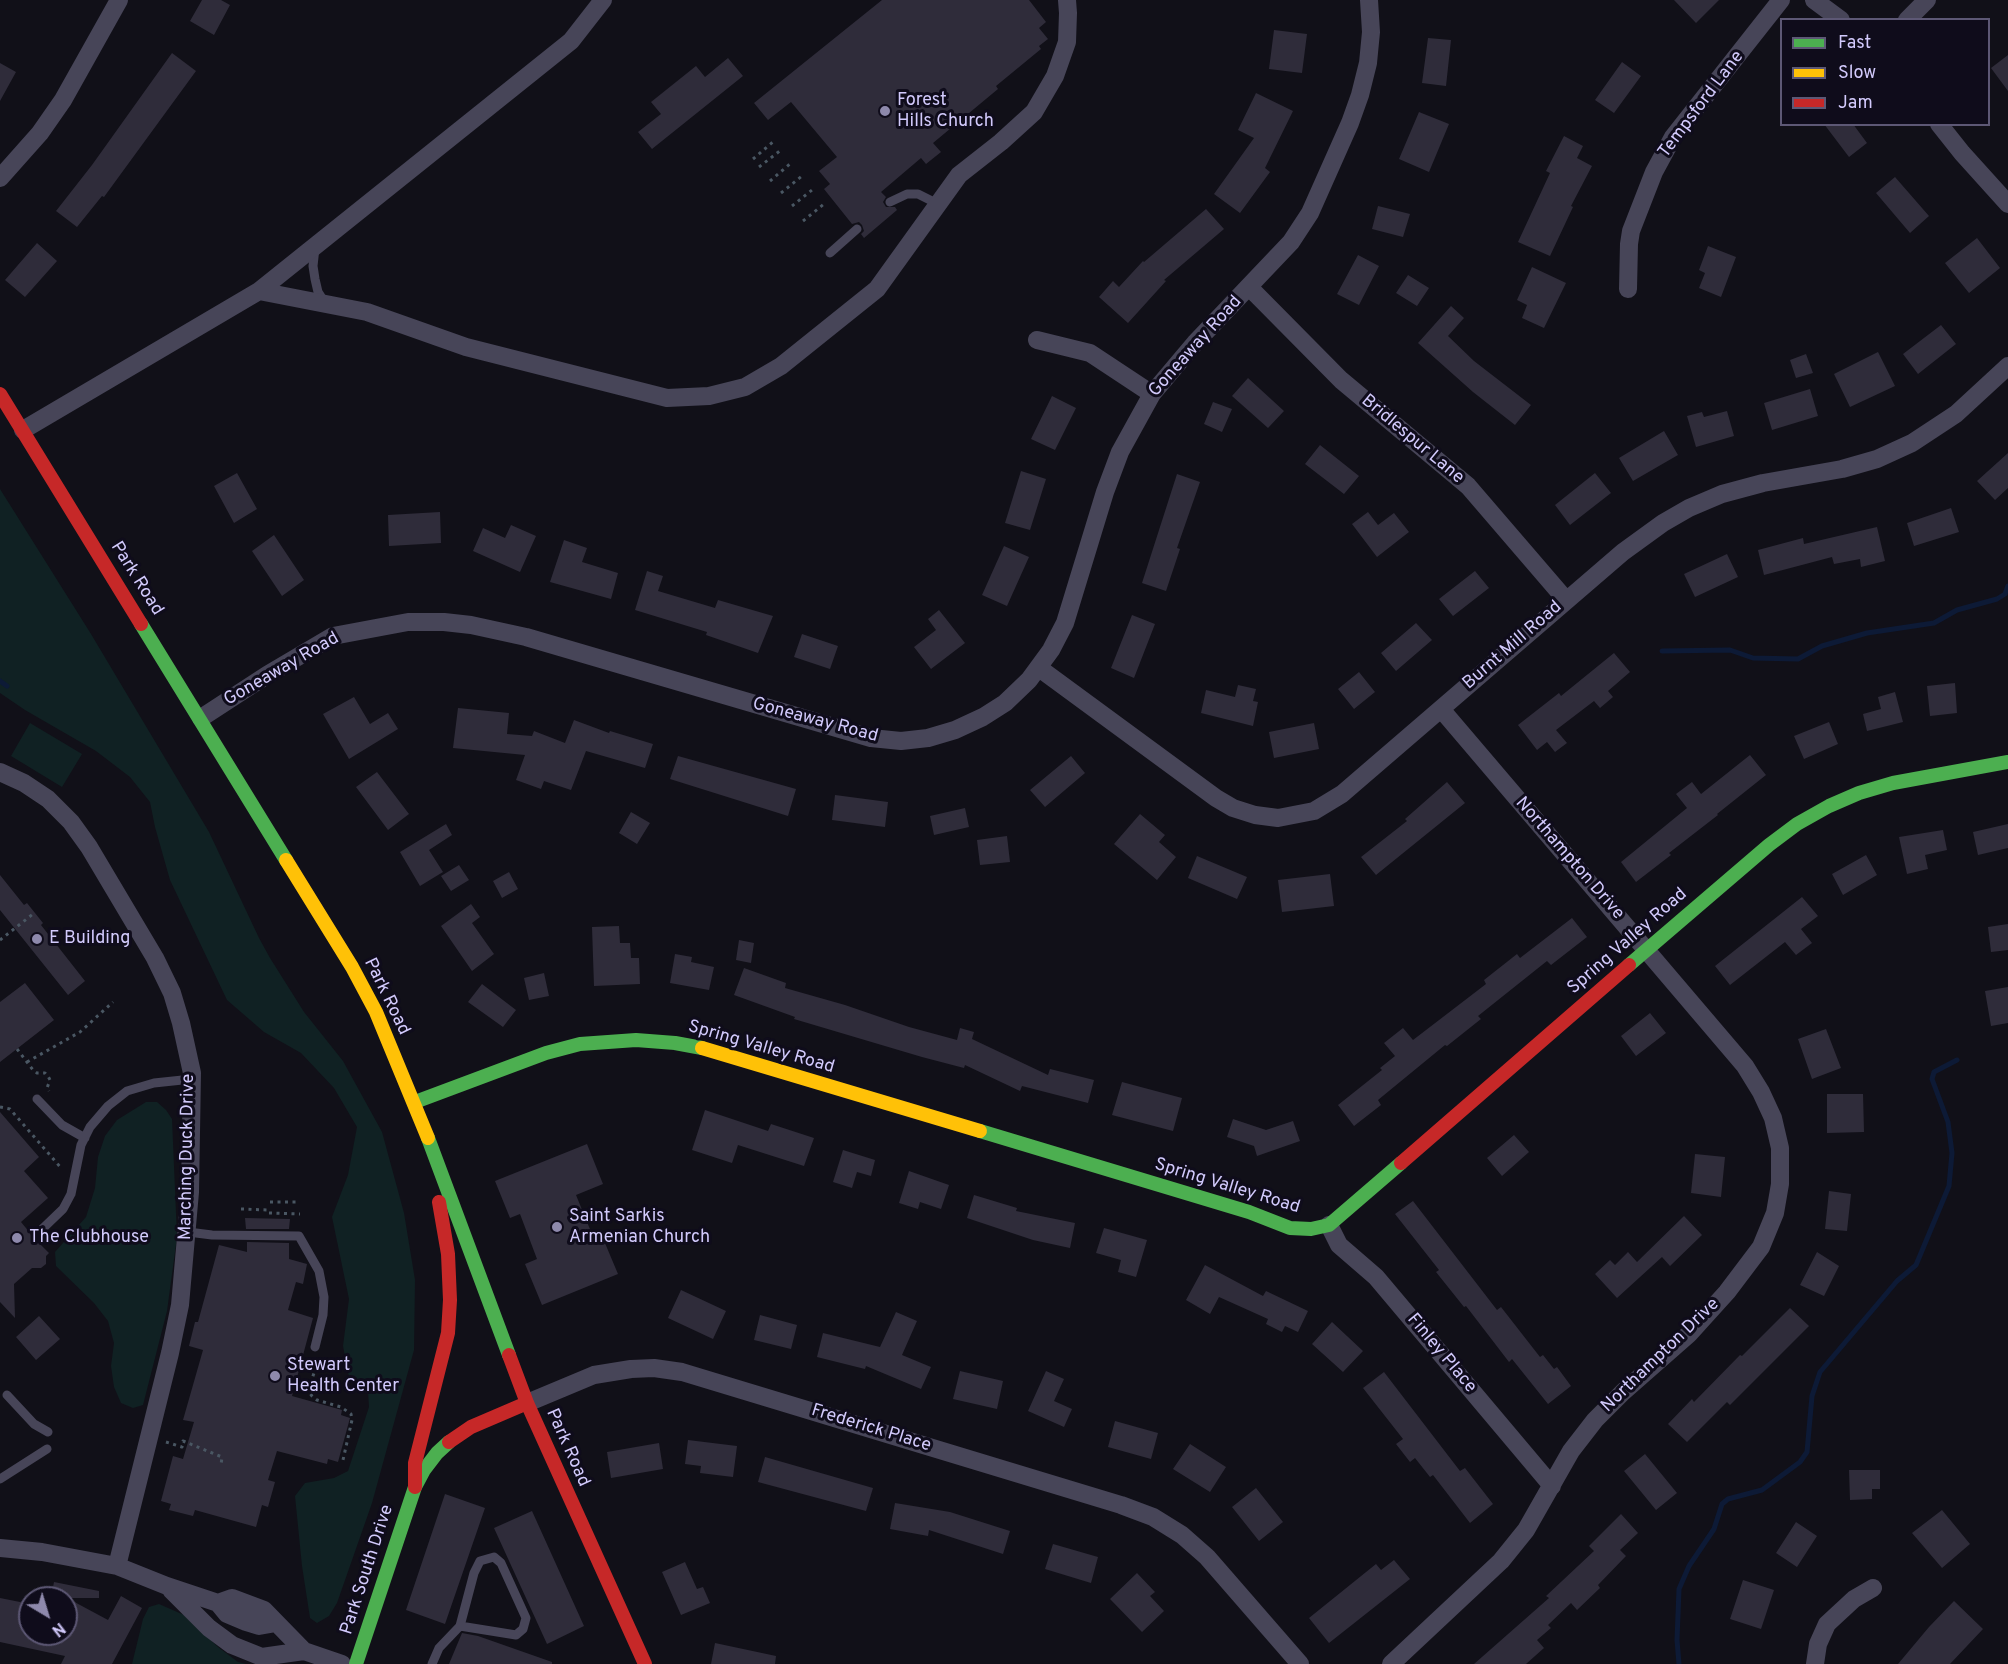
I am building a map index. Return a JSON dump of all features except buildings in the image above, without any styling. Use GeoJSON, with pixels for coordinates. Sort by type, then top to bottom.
{"type":"FeatureCollection","features":[{"type":"Feature","properties":{"kind":"street"},"geometry":{"type":"LineString","coordinates":[[0,178],[40,133],[63,100],[119,0]]}},
{"type":"Feature","properties":{"kind":"street"},"geometry":{"type":"LineString","coordinates":[[23,430],[259,291],[571,41],[603,0]]}},
{"type":"Feature","properties":{"kind":"street"},"geometry":{"type":"LineString","coordinates":[[259,291],[367,312],[466,347],[667,398],[709,396],[745,387],[781,366],[876,289],[959,175],[1034,112],[1055,76],[1067,42],[1067,0]]}},
{"type":"Feature","properties":{"kind":"street","name":"Goneaway Road"},"geometry":{"type":"LineString","coordinates":[[201,718],[333,636],[408,622],[471,625],[526,637],[871,738],[901,741],[928,738],[956,730],[983,717],[1005,703],[1039,668],[1051,650],[1065,622],[1105,492],[1120,452],[1152,394],[1195,343],[1291,242],[1310,213],[1350,123],[1368,63],[1371,32],[1369,0]]}},
{"type":"Feature","properties":{"kind":"street","name":"Tempsford Lane"},"geometry":{"type":"LineString","coordinates":[[1628,289],[1631,231],[1654,171],[1673,137],[1781,0]]}},
{"type":"Feature","properties":{"kind":"street"},"geometry":{"type":"LineString","coordinates":[[1814,0],[1838,18]]}},
{"type":"Feature","properties":{"kind":"street"},"geometry":{"type":"LineString","coordinates":[[1909,18],[1927,0]]}},
{"type":"Feature","properties":{"kind":"street"},"geometry":{"type":"LineString","coordinates":[[1941,126],[2008,204]]}},
{"type":"Feature","properties":{"kind":"street","name":"Bridlespur Lane"},"geometry":{"type":"LineString","coordinates":[[1249,287],[1341,380],[1468,486],[1566,600]]}},
{"type":"Feature","properties":{"kind":"street"},"geometry":{"type":"LineString","coordinates":[[1037,340],[1090,353],[1152,394]]}},
{"type":"Feature","properties":{"kind":"street","name":"Burnt Mill Road"},"geometry":{"type":"LineString","coordinates":[[1039,668],[1216,798],[1233,808],[1255,815],[1278,818],[1314,811],[1342,794],[1566,600],[1623,552],[1663,523],[1689,508],[1722,494],[1763,483],[1842,469],[1877,459],[1931,432],[1956,414],[2008,366]]}},
{"type":"Feature","properties":{"kind":"street","name":"Park Road"},"geometry":{"type":"LineString","coordinates":[[0,394],[201,718],[352,967],[376,1012],[416,1102],[527,1403],[645,1664]]}},
{"type":"Feature","properties":{"kind":"street","name":"Northampton Drive"},"geometry":{"type":"LineString","coordinates":[[1391,1664],[1501,1561],[1526,1530],[1571,1451],[1595,1420],[1689,1334],[1727,1292],[1761,1247],[1770,1227],[1779,1193],[1781,1169],[1780,1148],[1773,1119],[1761,1092],[1745,1066],[1441,709]]}},
{"type":"Feature","properties":{"kind":"street","name":"Spring Valley Road"},"geometry":{"type":"LineString","coordinates":[[416,1102],[546,1053],[580,1044],[636,1040],[675,1043],[706,1049],[1249,1212],[1290,1228],[1329,1225],[1646,950],[1797,824],[1859,793],[1893,783],[2008,762]]}},
{"type":"Feature","properties":{"kind":"street","name":"Marching Duck Drive"},"geometry":{"type":"LineString","coordinates":[[0,772],[24,783],[48,799],[71,822],[89,847],[155,958],[172,993],[181,1023],[192,1079],[188,1232],[180,1305],[117,1566]]}},
{"type":"Feature","properties":{"kind":"street"},"geometry":{"type":"LineString","coordinates":[[415,1487],[415,1463],[446,1349],[450,1300],[445,1231],[428,1137]]}},
{"type":"Feature","properties":{"kind":"street","name":"Finley Place"},"geometry":{"type":"LineString","coordinates":[[1329,1225],[1339,1245],[1376,1277],[1552,1486]]}},
{"type":"Feature","properties":{"kind":"street","name":"Frederick Place"},"geometry":{"type":"LineString","coordinates":[[415,1487],[430,1461],[453,1438],[471,1427],[594,1375],[654,1368],[682,1372],[1121,1504],[1153,1518],[1172,1529],[1207,1557],[1300,1664]]}},
{"type":"Feature","properties":{"kind":"street","name":"Park South Drive"},"geometry":{"type":"LineString","coordinates":[[356,1664],[415,1487]]}},
{"type":"Feature","properties":{"kind":"street"},"geometry":{"type":"LineString","coordinates":[[0,1548],[42,1552],[117,1566],[218,1603],[232,1598],[264,1610],[304,1651],[342,1664]]}},
{"type":"Feature","properties":{"kind":"street"},"geometry":{"type":"LineString","coordinates":[[167,1586],[217,1634],[232,1645],[262,1657],[304,1651]]}},
{"type":"Feature","properties":{"kind":"street"},"geometry":{"type":"LineString","coordinates":[[1815,1664],[1818,1644],[1827,1624],[1854,1599],[1873,1588]]}},
{"type":"Feature","properties":{"kind":"street"},"geometry":{"type":"LineString","coordinates":[[262,1657],[276,1623]]}},
{"type":"Feature","properties":{"kind":"lane"},"geometry":{"type":"LineString","coordinates":[[890,202],[907,194],[918,194],[938,204]]}},
{"type":"Feature","properties":{"kind":"lane"},"geometry":{"type":"LineString","coordinates":[[830,253],[857,229]]}},
{"type":"Feature","properties":{"kind":"lane"},"geometry":{"type":"LineString","coordinates":[[315,246],[313,266],[315,279],[318,292],[326,304]]}},
{"type":"Feature","properties":{"kind":"lane"},"geometry":{"type":"LineString","coordinates":[[37,1234],[63,1209],[71,1194],[81,1145],[90,1127],[108,1106],[127,1091],[154,1083],[192,1079]]}},
{"type":"Feature","properties":{"kind":"lane"},"geometry":{"type":"LineString","coordinates":[[37,1099],[62,1125],[85,1138]]}},
{"type":"Feature","properties":{"kind":"lane"},"geometry":{"type":"LineString","coordinates":[[188,1232],[212,1235],[300,1236],[318,1271],[324,1297],[323,1315],[315,1347]]}},
{"type":"Feature","properties":{"kind":"lane"},"geometry":{"type":"LineString","coordinates":[[7,1395],[34,1424],[48,1432]]}},
{"type":"Feature","properties":{"kind":"lane"},"geometry":{"type":"LineString","coordinates":[[0,1479],[47,1449]]}},
{"type":"Feature","properties":{"kind":"lane"},"geometry":{"type":"LineString","coordinates":[[432,1664],[438,1648],[460,1626],[474,1573],[480,1561],[494,1557],[501,1563],[526,1618],[523,1629],[516,1635],[460,1626]]}},
{"type":"Feature","properties":{"kind":"path"},"geometry":{"type":"LineString","coordinates":[[753,159],[774,141]]}},
{"type":"Feature","properties":{"kind":"path"},"geometry":{"type":"LineString","coordinates":[[759,167],[781,150]]}},
{"type":"Feature","properties":{"kind":"path"},"geometry":{"type":"LineString","coordinates":[[770,181],[791,164]]}},
{"type":"Feature","properties":{"kind":"path"},"geometry":{"type":"LineString","coordinates":[[781,193],[801,176]]}},
{"type":"Feature","properties":{"kind":"path"},"geometry":{"type":"LineString","coordinates":[[792,206],[812,190]]}},
{"type":"Feature","properties":{"kind":"path"},"geometry":{"type":"LineString","coordinates":[[803,221],[824,204]]}},
{"type":"Feature","properties":{"kind":"path"},"geometry":{"type":"LineString","coordinates":[[0,940],[33,914]]}},
{"type":"Feature","properties":{"kind":"path"},"geometry":{"type":"LineString","coordinates":[[27,1062],[74,1036],[113,1002]]}},
{"type":"Feature","properties":{"kind":"path"},"geometry":{"type":"LineString","coordinates":[[17,1049],[37,1073],[45,1072],[50,1080],[47,1088],[54,1095]]}},
{"type":"Feature","properties":{"kind":"path"},"geometry":{"type":"LineString","coordinates":[[0,1107],[10,1109],[63,1170]]}},
{"type":"Feature","properties":{"kind":"path"},"geometry":{"type":"LineString","coordinates":[[270,1202],[300,1202]]}},
{"type":"Feature","properties":{"kind":"path"},"geometry":{"type":"LineString","coordinates":[[241,1209],[300,1214]]}},
{"type":"Feature","properties":{"kind":"path"},"geometry":{"type":"LineString","coordinates":[[315,1347],[312,1357],[317,1364],[308,1391],[317,1400],[346,1410],[352,1420],[343,1460]]}},
{"type":"Feature","properties":{"kind":"path"},"geometry":{"type":"LineString","coordinates":[[162,1441],[182,1447],[183,1441],[222,1457],[221,1465]]}},
{"type":"Feature","properties":{"kind":"shaded area"},"geometry":{"type":"Polygon","coordinates":[[[0,489],[91,634],[209,832],[270,958],[304,1012],[343,1061],[382,1132],[404,1213],[415,1280],[414,1350],[372,1503],[337,1603],[329,1616],[317,1623],[310,1618],[295,1496],[305,1483],[334,1478],[348,1471],[369,1407],[368,1391],[349,1377],[343,1346],[349,1299],[332,1217],[348,1175],[357,1127],[334,1088],[301,1053],[264,1032],[227,1000],[170,880],[150,802],[130,777],[96,751],[0,693],[0,489]]]}},
{"type":"Feature","properties":{"kind":"shaded area"},"geometry":{"type":"Polygon","coordinates":[[[30,723],[82,754],[62,787],[11,756],[30,723]]]}},
{"type":"Feature","properties":{"kind":"shaded area"},"geometry":{"type":"Polygon","coordinates":[[[146,1102],[157,1102],[172,1119],[177,1237],[167,1311],[143,1405],[133,1408],[121,1403],[114,1387],[111,1366],[114,1343],[108,1321],[94,1303],[56,1266],[55,1252],[86,1217],[95,1188],[98,1157],[105,1136],[117,1120],[146,1102]]]}},
{"type":"Feature","properties":{"kind":"shaded area"},"geometry":{"type":"Polygon","coordinates":[[[159,1604],[184,1615],[218,1647],[238,1662],[246,1664],[132,1664],[143,1619],[149,1607],[159,1604]]]}},
{"type":"Feature","properties":{"kind":"waterway"},"geometry":{"type":"LineString","coordinates":[[1662,651],[1730,650],[1753,658],[1798,659],[1822,646],[1867,633],[1934,623],[1957,610],[1997,599],[2005,594],[2008,586]]}},
{"type":"Feature","properties":{"kind":"waterway"},"geometry":{"type":"LineString","coordinates":[[0,681],[7,686]]}},
{"type":"Feature","properties":{"kind":"waterway"},"geometry":{"type":"LineString","coordinates":[[1679,1664],[1677,1640],[1679,1589],[1689,1566],[1714,1529],[1722,1504],[1728,1499],[1762,1490],[1800,1462],[1807,1452],[1812,1396],[1820,1372],[1897,1281],[1916,1265],[1949,1186],[1952,1153],[1948,1122],[1932,1079],[1934,1072],[1957,1060]]}},
{"type":"Feature","properties":{"kind":"traffic: fast"},"geometry":{"type":"LineString","coordinates":[[141,624],[286,860]]}},
{"type":"Feature","properties":{"kind":"traffic: fast"},"geometry":{"type":"LineString","coordinates":[[1629,965],[1769,845],[1797,824],[1829,806],[1859,793],[1893,783],[2008,762]]}},
{"type":"Feature","properties":{"kind":"traffic: fast"},"geometry":{"type":"LineString","coordinates":[[415,1102],[546,1053],[580,1044],[636,1040],[702,1048]]}},
{"type":"Feature","properties":{"kind":"traffic: fast"},"geometry":{"type":"LineString","coordinates":[[980,1131],[1249,1212],[1290,1228],[1311,1229],[1329,1225],[1401,1163]]}},
{"type":"Feature","properties":{"kind":"traffic: fast"},"geometry":{"type":"LineString","coordinates":[[428,1138],[509,1355]]}},
{"type":"Feature","properties":{"kind":"traffic: fast"},"geometry":{"type":"LineString","coordinates":[[356,1664],[415,1487],[424,1470],[449,1442]]}},
{"type":"Feature","properties":{"kind":"traffic: slow"},"geometry":{"type":"LineString","coordinates":[[286,860],[352,967],[376,1012],[428,1138]]}},
{"type":"Feature","properties":{"kind":"traffic: slow"},"geometry":{"type":"LineString","coordinates":[[702,1048],[980,1131]]}},
{"type":"Feature","properties":{"kind":"traffic: jam"},"geometry":{"type":"LineString","coordinates":[[0,394],[141,624]]}},
{"type":"Feature","properties":{"kind":"traffic: jam"},"geometry":{"type":"LineString","coordinates":[[1401,1163],[1629,965]]}},
{"type":"Feature","properties":{"kind":"traffic: jam"},"geometry":{"type":"LineString","coordinates":[[415,1487],[415,1463],[448,1333],[450,1300],[448,1254],[439,1202]]}},
{"type":"Feature","properties":{"kind":"traffic: jam"},"geometry":{"type":"LineString","coordinates":[[509,1355],[527,1403],[645,1664]]}},
{"type":"Feature","properties":{"kind":"traffic: jam"},"geometry":{"type":"LineString","coordinates":[[449,1442],[471,1427],[527,1403]]}},
{"type":"Feature","properties":{"kind":"place","name":"Forest Hills Church"},"geometry":{"type":"Point","coordinates":[885,111]}},
{"type":"Feature","properties":{"kind":"place","name":"E Building"},"geometry":{"type":"Point","coordinates":[37,939]}},
{"type":"Feature","properties":{"kind":"place","name":"Saint Sarkis Armenian Church"},"geometry":{"type":"Point","coordinates":[557,1227]}},
{"type":"Feature","properties":{"kind":"place","name":"The Clubhouse"},"geometry":{"type":"Point","coordinates":[17,1238]}},
{"type":"Feature","properties":{"kind":"place","name":"Stewart Health Center"},"geometry":{"type":"Point","coordinates":[275,1376]}}]}
